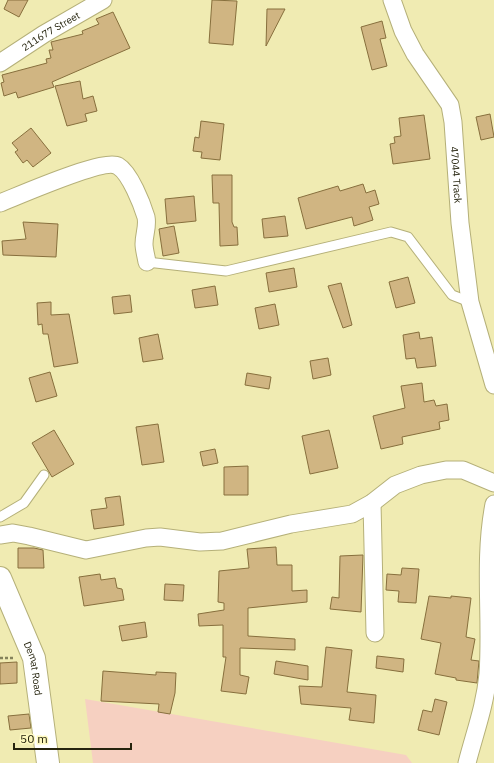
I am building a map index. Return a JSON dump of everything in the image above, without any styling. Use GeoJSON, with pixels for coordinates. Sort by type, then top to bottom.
{"type":"FeatureCollection","features":[{"type":"Feature","properties":{"kind":"street","name":"211677 Street"},"geometry":{"type":"LineString","coordinates":[[0,63],[44,34],[103,0]]}},
{"type":"Feature","properties":{"kind":"street","name":"47044 Track"},"geometry":{"type":"LineString","coordinates":[[392,0],[403,31],[415,54],[450,105],[453,122],[460,223],[470,302],[494,384]]}},
{"type":"Feature","properties":{"kind":"street"},"geometry":{"type":"LineString","coordinates":[[0,203],[55,181],[103,165],[112,164],[118,166],[127,174],[146,216],[147,225],[144,244],[147,262]]}},
{"type":"Feature","properties":{"kind":"street"},"geometry":{"type":"LineString","coordinates":[[0,535],[13,533],[86,550],[146,538],[160,537],[200,542],[222,541],[291,524],[352,514],[372,503],[395,485],[409,478],[446,470],[463,470],[494,483]]}},
{"type":"Feature","properties":{"kind":"street"},"geometry":{"type":"LineString","coordinates":[[372,503],[375,633]]}},
{"type":"Feature","properties":{"kind":"street"},"geometry":{"type":"LineString","coordinates":[[467,763],[485,703],[488,672],[487,560],[494,504]]}},
{"type":"Feature","properties":{"kind":"street","name":"Demat Road"},"geometry":{"type":"LineString","coordinates":[[0,578],[34,658],[48,763]]}},
{"type":"Feature","properties":{"kind":"lane"},"geometry":{"type":"LineString","coordinates":[[147,262],[226,271],[391,232],[408,237],[452,295],[470,302]]}},
{"type":"Feature","properties":{"kind":"lane"},"geometry":{"type":"LineString","coordinates":[[0,517],[24,504],[44,475]]}},
{"type":"Feature","properties":{"kind":"shaded area"},"geometry":{"type":"Polygon","coordinates":[[[85,699],[406,755],[412,763],[93,763],[85,699]]]}},
{"type":"Feature","properties":{"kind":"building"},"geometry":{"type":"Polygon","coordinates":[[[8,0],[28,0],[19,17],[4,9],[8,0]]]}},
{"type":"Feature","properties":{"kind":"building"},"geometry":{"type":"Polygon","coordinates":[[[212,0],[237,1],[233,45],[209,43],[212,0]]]}},
{"type":"Feature","properties":{"kind":"building"},"geometry":{"type":"Polygon","coordinates":[[[267,9],[285,9],[266,46],[267,9]]]}},
{"type":"Feature","properties":{"kind":"building"},"geometry":{"type":"Polygon","coordinates":[[[113,12],[130,48],[52,82],[54,87],[18,98],[16,92],[4,96],[1,83],[4,82],[2,75],[47,63],[46,59],[51,58],[49,50],[53,50],[51,42],[83,34],[82,31],[99,24],[96,19],[113,12]]]}},
{"type":"Feature","properties":{"kind":"building"},"geometry":{"type":"Polygon","coordinates":[[[382,21],[386,38],[380,39],[387,66],[372,70],[361,27],[382,21]]]}},
{"type":"Feature","properties":{"kind":"building"},"geometry":{"type":"Polygon","coordinates":[[[80,81],[83,99],[93,96],[97,111],[85,114],[87,121],[67,126],[55,86],[80,81]]]}},
{"type":"Feature","properties":{"kind":"building"},"geometry":{"type":"Polygon","coordinates":[[[490,114],[494,137],[481,140],[476,117],[490,114]]]}},
{"type":"Feature","properties":{"kind":"building"},"geometry":{"type":"Polygon","coordinates":[[[424,115],[430,159],[393,164],[390,144],[395,143],[394,137],[401,136],[399,118],[424,115]]]}},
{"type":"Feature","properties":{"kind":"building"},"geometry":{"type":"Polygon","coordinates":[[[201,121],[224,124],[220,160],[201,158],[202,152],[193,151],[195,137],[199,138],[201,121]]]}},
{"type":"Feature","properties":{"kind":"building"},"geometry":{"type":"Polygon","coordinates":[[[31,128],[51,153],[33,167],[27,160],[23,163],[15,152],[18,150],[12,143],[31,128]]]}},
{"type":"Feature","properties":{"kind":"building"},"geometry":{"type":"Polygon","coordinates":[[[212,175],[232,175],[232,222],[234,227],[237,227],[238,245],[220,246],[219,203],[213,203],[212,175]]]}},
{"type":"Feature","properties":{"kind":"building"},"geometry":{"type":"Polygon","coordinates":[[[363,184],[366,193],[375,190],[379,204],[369,207],[373,220],[354,226],[352,217],[306,229],[298,198],[338,186],[340,191],[363,184]]]}},
{"type":"Feature","properties":{"kind":"building"},"geometry":{"type":"Polygon","coordinates":[[[194,196],[196,221],[167,224],[165,199],[194,196]]]}},
{"type":"Feature","properties":{"kind":"building"},"geometry":{"type":"Polygon","coordinates":[[[285,216],[288,236],[264,238],[262,219],[285,216]]]}},
{"type":"Feature","properties":{"kind":"building"},"geometry":{"type":"Polygon","coordinates":[[[23,222],[58,224],[56,257],[3,255],[2,241],[26,239],[23,222]]]}},
{"type":"Feature","properties":{"kind":"building"},"geometry":{"type":"Polygon","coordinates":[[[174,226],[179,253],[163,256],[159,229],[174,226]]]}},
{"type":"Feature","properties":{"kind":"building"},"geometry":{"type":"Polygon","coordinates":[[[294,268],[297,287],[269,292],[266,273],[294,268]]]}},
{"type":"Feature","properties":{"kind":"building"},"geometry":{"type":"Polygon","coordinates":[[[408,277],[415,303],[396,308],[389,282],[408,277]]]}},
{"type":"Feature","properties":{"kind":"building"},"geometry":{"type":"Polygon","coordinates":[[[341,283],[352,325],[343,328],[328,286],[341,283]]]}},
{"type":"Feature","properties":{"kind":"building"},"geometry":{"type":"Polygon","coordinates":[[[215,286],[218,305],[195,308],[192,290],[215,286]]]}},
{"type":"Feature","properties":{"kind":"building"},"geometry":{"type":"Polygon","coordinates":[[[130,295],[132,312],[114,314],[112,297],[130,295]]]}},
{"type":"Feature","properties":{"kind":"building"},"geometry":{"type":"Polygon","coordinates":[[[51,302],[51,315],[69,314],[78,363],[54,367],[48,334],[43,334],[42,324],[38,325],[37,303],[51,302]]]}},
{"type":"Feature","properties":{"kind":"building"},"geometry":{"type":"Polygon","coordinates":[[[275,304],[279,325],[259,329],[255,308],[275,304]]]}},
{"type":"Feature","properties":{"kind":"building"},"geometry":{"type":"Polygon","coordinates":[[[419,332],[420,339],[432,337],[436,366],[417,368],[415,358],[406,359],[403,335],[419,332]]]}},
{"type":"Feature","properties":{"kind":"building"},"geometry":{"type":"Polygon","coordinates":[[[158,334],[163,359],[143,362],[139,338],[158,334]]]}},
{"type":"Feature","properties":{"kind":"building"},"geometry":{"type":"Polygon","coordinates":[[[328,358],[331,375],[313,379],[310,361],[328,358]]]}},
{"type":"Feature","properties":{"kind":"building"},"geometry":{"type":"Polygon","coordinates":[[[50,372],[57,396],[36,402],[29,378],[50,372]]]}},
{"type":"Feature","properties":{"kind":"building"},"geometry":{"type":"Polygon","coordinates":[[[247,373],[271,377],[269,389],[245,385],[247,373]]]}},
{"type":"Feature","properties":{"kind":"building"},"geometry":{"type":"Polygon","coordinates":[[[422,383],[424,402],[434,400],[436,406],[447,404],[449,420],[439,422],[440,429],[402,437],[403,444],[381,449],[373,416],[405,408],[401,386],[422,383]]]}},
{"type":"Feature","properties":{"kind":"building"},"geometry":{"type":"Polygon","coordinates":[[[158,424],[164,462],[142,465],[136,427],[158,424]]]}},
{"type":"Feature","properties":{"kind":"building"},"geometry":{"type":"Polygon","coordinates":[[[54,430],[74,464],[52,477],[32,443],[54,430]]]}},
{"type":"Feature","properties":{"kind":"building"},"geometry":{"type":"Polygon","coordinates":[[[329,430],[338,468],[310,474],[302,436],[329,430]]]}},
{"type":"Feature","properties":{"kind":"building"},"geometry":{"type":"Polygon","coordinates":[[[215,449],[218,463],[203,466],[200,452],[215,449]]]}},
{"type":"Feature","properties":{"kind":"building"},"geometry":{"type":"Polygon","coordinates":[[[248,466],[248,495],[224,495],[224,467],[248,466]]]}},
{"type":"Feature","properties":{"kind":"building"},"geometry":{"type":"Polygon","coordinates":[[[120,496],[124,525],[94,529],[91,510],[107,508],[105,498],[120,496]]]}},
{"type":"Feature","properties":{"kind":"building"},"geometry":{"type":"Polygon","coordinates":[[[276,547],[277,565],[292,565],[292,591],[307,590],[307,602],[248,608],[248,636],[295,639],[295,650],[240,648],[240,675],[249,677],[246,694],[221,691],[226,657],[223,657],[223,625],[199,626],[198,614],[224,610],[224,603],[218,602],[219,571],[249,568],[247,549],[276,547]]]}},
{"type":"Feature","properties":{"kind":"building"},"geometry":{"type":"Polygon","coordinates":[[[18,548],[34,548],[43,550],[44,568],[18,568],[18,548]]]}},
{"type":"Feature","properties":{"kind":"building"},"geometry":{"type":"Polygon","coordinates":[[[363,555],[361,612],[330,609],[332,597],[339,598],[340,556],[363,555]]]}},
{"type":"Feature","properties":{"kind":"building"},"geometry":{"type":"Polygon","coordinates":[[[402,568],[419,569],[416,603],[398,602],[399,591],[386,590],[387,574],[401,575],[402,568]]]}},
{"type":"Feature","properties":{"kind":"building"},"geometry":{"type":"Polygon","coordinates":[[[100,574],[101,580],[115,578],[117,588],[122,589],[124,600],[84,606],[79,577],[100,574]]]}},
{"type":"Feature","properties":{"kind":"building"},"geometry":{"type":"Polygon","coordinates":[[[165,584],[184,585],[183,601],[164,600],[165,584]]]}},
{"type":"Feature","properties":{"kind":"building"},"geometry":{"type":"Polygon","coordinates":[[[429,596],[471,598],[466,637],[475,639],[471,660],[479,661],[477,683],[456,680],[456,678],[435,674],[441,643],[421,639],[429,596]]]}},
{"type":"Feature","properties":{"kind":"building"},"geometry":{"type":"Polygon","coordinates":[[[145,622],[147,637],[122,641],[119,626],[145,622]]]}},
{"type":"Feature","properties":{"kind":"building"},"geometry":{"type":"Polygon","coordinates":[[[326,647],[352,650],[347,692],[376,695],[374,723],[349,720],[351,708],[301,704],[299,686],[322,687],[326,647]]]}},
{"type":"Feature","properties":{"kind":"building"},"geometry":{"type":"Polygon","coordinates":[[[377,656],[404,659],[403,672],[376,668],[377,656]]]}},
{"type":"Feature","properties":{"kind":"building"},"geometry":{"type":"Polygon","coordinates":[[[276,661],[308,666],[308,680],[274,674],[276,661]]]}},
{"type":"Feature","properties":{"kind":"building"},"geometry":{"type":"Polygon","coordinates":[[[17,662],[17,683],[0,684],[0,663],[17,662]]]}},
{"type":"Feature","properties":{"kind":"building"},"geometry":{"type":"Polygon","coordinates":[[[103,671],[156,675],[156,672],[176,673],[175,693],[170,714],[158,712],[159,704],[101,701],[103,671]]]}},
{"type":"Feature","properties":{"kind":"building"},"geometry":{"type":"Polygon","coordinates":[[[435,699],[447,702],[439,735],[418,730],[423,710],[432,712],[435,699]]]}},
{"type":"Feature","properties":{"kind":"building"},"geometry":{"type":"Polygon","coordinates":[[[29,714],[31,728],[10,730],[8,716],[29,714]]]}}]}
